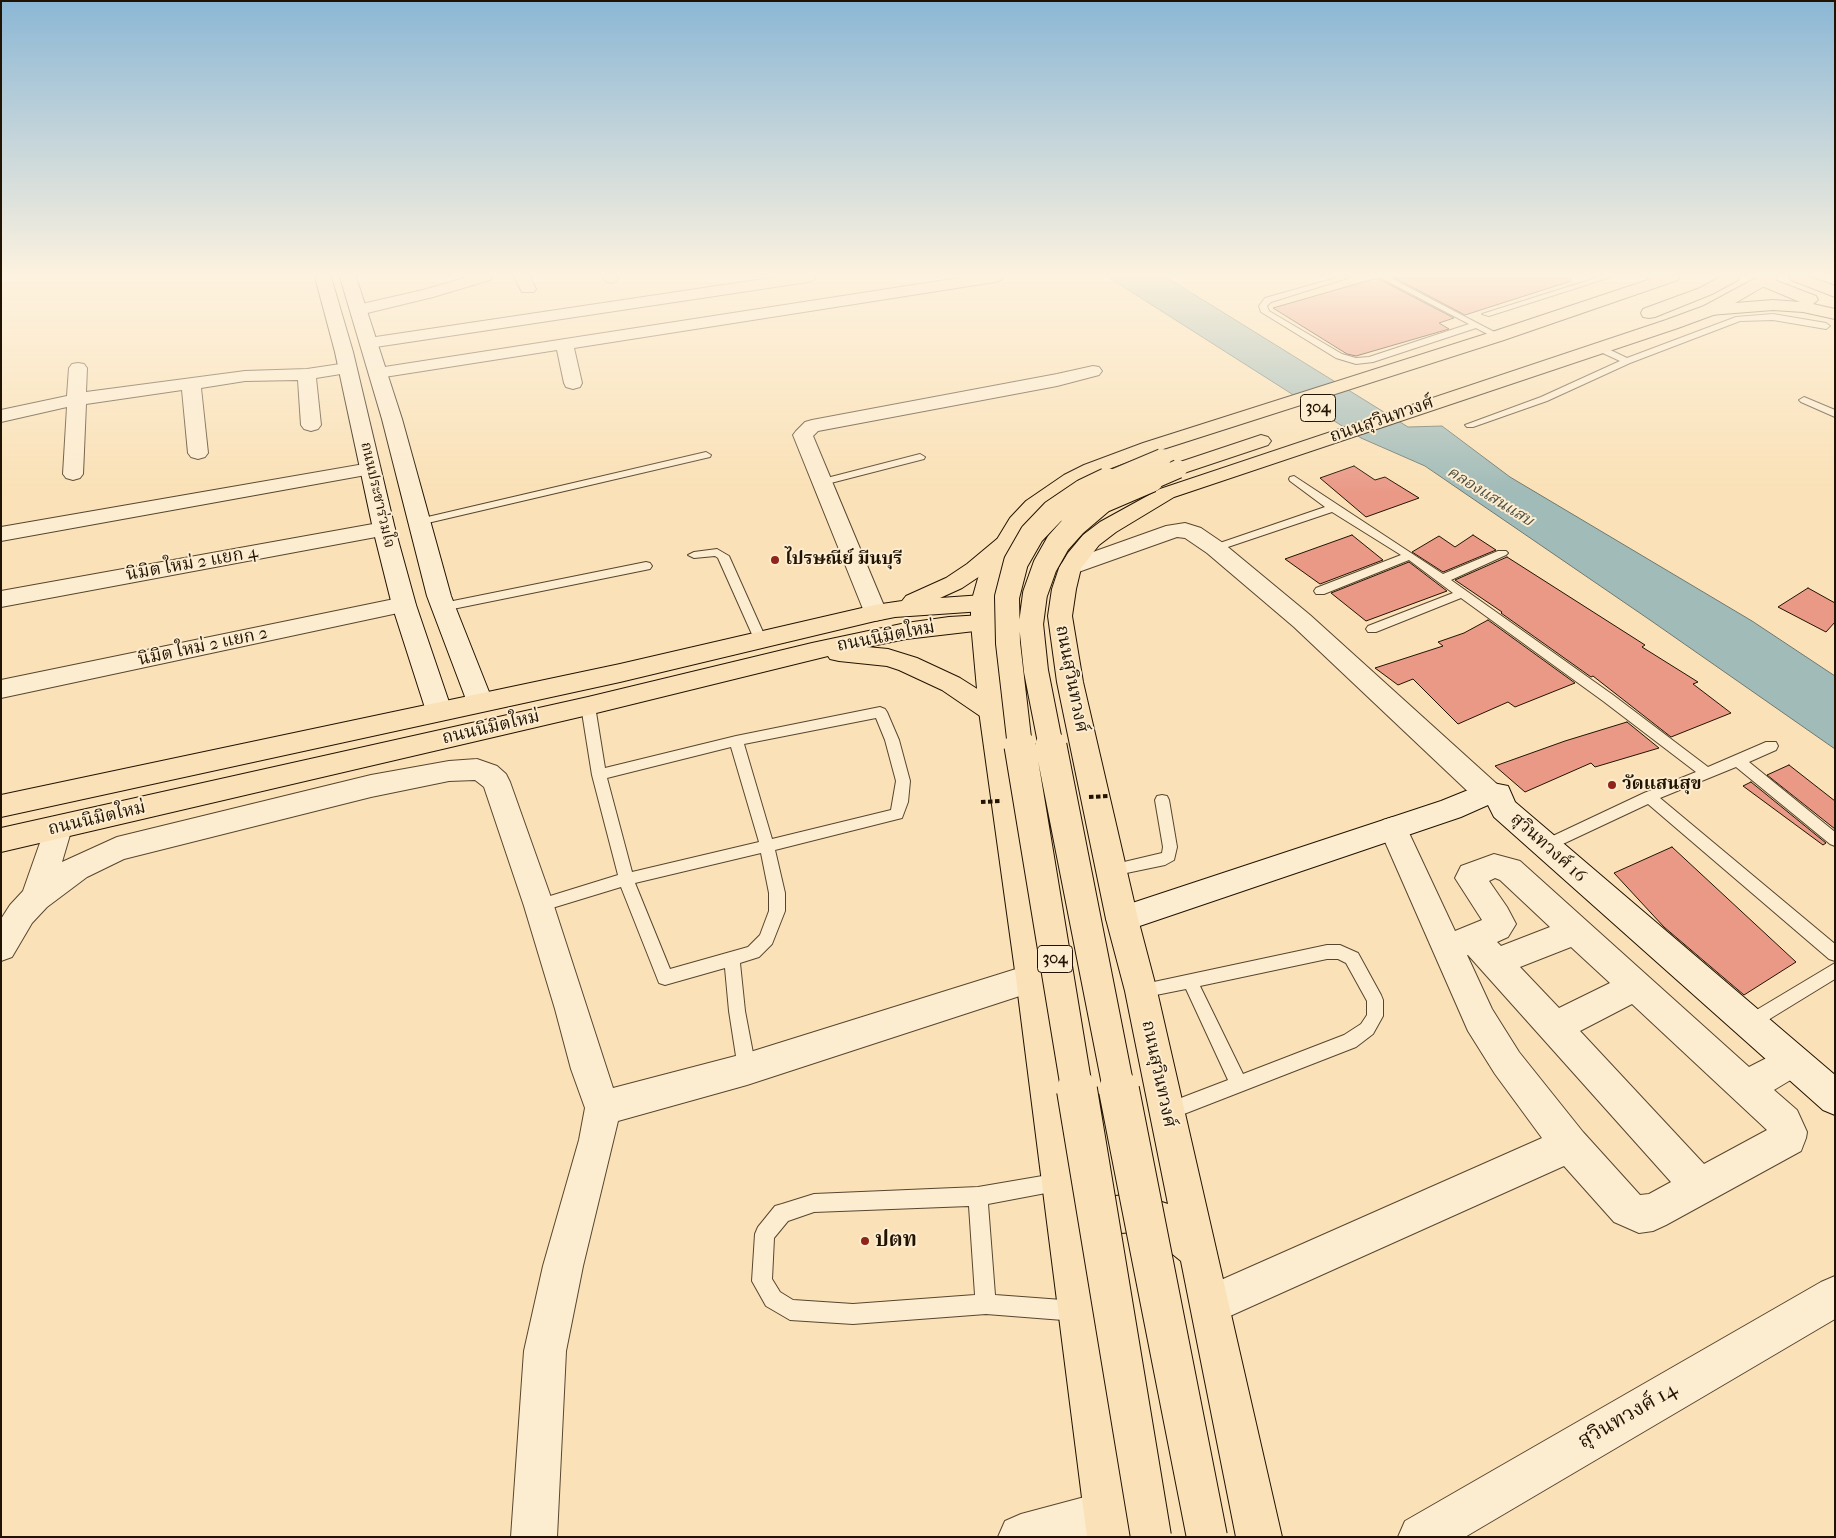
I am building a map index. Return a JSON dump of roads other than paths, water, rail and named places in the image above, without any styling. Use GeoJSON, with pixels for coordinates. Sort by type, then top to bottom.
{"type":"FeatureCollection","features":[{"type":"Feature","properties":{"kind":"main road","name":"304"},"geometry":{"type":"LineString","coordinates":[[1109,1525],[1032,978],[992,710],[983,613],[993,564],[1018,523],[1034,506],[1071,479],[1114,459],[1460,349]]}},
{"type":"Feature","properties":{"kind":"main road","name":"ถนนสุวินทวงศ์"},"geometry":{"type":"LineString","coordinates":[[1151,1537],[1020,744],[1008,643],[1007,597],[1016,562],[1032,534],[1053,512],[1084,491],[1113,478],[1171,455],[1499,349]]}},
{"type":"Feature","properties":{"kind":"main road","name":"ถนนสุวินทวงศ์"},"geometry":{"type":"LineString","coordinates":[[1259,1537],[1141,991],[1122,919],[1060,616],[1070,568],[1079,553],[1091,540],[1108,527],[1168,493],[1592,349]]}},
{"type":"Feature","properties":{"kind":"main road","name":"ถนนสุวินทวงศ์"},"geometry":{"type":"LineString","coordinates":[[1329,419],[1490,365]]}},
{"type":"Feature","properties":{"kind":"main road","name":"ถนนสุวินทวงศ์"},"geometry":{"type":"LineString","coordinates":[[1207,1537],[1036,670],[1031,624],[1035,594],[1049,558],[1058,543],[1074,524],[1102,502],[1178,469],[1282,434]]}},
{"type":"Feature","properties":{"kind":"main road"},"geometry":{"type":"LineString","coordinates":[[885,611],[954,582],[975,569],[1005,544]]}},
{"type":"Feature","properties":{"kind":"main road","name":"ถนนนิมิตใหม่"},"geometry":{"type":"LineString","coordinates":[[1,806],[761,641],[885,611],[983,613]]}},
{"type":"Feature","properties":{"kind":"main road"},"geometry":{"type":"LineString","coordinates":[[983,613],[1060,616]]}},
{"type":"Feature","properties":{"kind":"main road","name":"ถนนนิมิตใหม่"},"geometry":{"type":"LineString","coordinates":[[1,840],[588,706],[812,651],[906,631],[949,625],[983,613]]}},
{"type":"Feature","properties":{"kind":"main road"},"geometry":{"type":"LineString","coordinates":[[812,651],[871,656],[908,664],[951,684],[992,710]]}},
{"type":"Feature","properties":{"kind":"main road"},"geometry":{"type":"LineString","coordinates":[[1073,1265],[1094,1228],[1115,1215],[1137,1213],[1161,1220],[1197,1250]]}},
{"type":"Feature","properties":{"kind":"street","name":"ถนนประชาร่วมใจ"},"geometry":{"type":"LineString","coordinates":[[343,349],[384,529],[404,604],[439,711]]}},
{"type":"Feature","properties":{"kind":"street","name":"ถนนประชาร่วมใจ"},"geometry":{"type":"LineString","coordinates":[[371,349],[442,601],[480,702]]}},
{"type":"Feature","properties":{"kind":"street"},"geometry":{"type":"LineString","coordinates":[[378,373],[533,349]]}},
{"type":"Feature","properties":{"kind":"street"},"geometry":{"type":"LineString","coordinates":[[565,349],[573,383]]}},
{"type":"Feature","properties":{"kind":"street"},"geometry":{"type":"LineString","coordinates":[[73,474],[78,368]]}},
{"type":"Feature","properties":{"kind":"street"},"geometry":{"type":"LineString","coordinates":[[1,416],[78,399],[245,376],[307,374],[348,368]]}},
{"type":"Feature","properties":{"kind":"street"},"geometry":{"type":"LineString","coordinates":[[885,611],[823,482],[803,435],[812,426],[1057,380],[1093,371]]}},
{"type":"Feature","properties":{"kind":"street"},"geometry":{"type":"LineString","coordinates":[[307,374],[311,426]]}},
{"type":"Feature","properties":{"kind":"street"},"geometry":{"type":"LineString","coordinates":[[191,384],[198,453]]}},
{"type":"Feature","properties":{"kind":"street"},"geometry":{"type":"LineString","coordinates":[[1,534],[370,469]]}},
{"type":"Feature","properties":{"kind":"street","name":"นิมิต ใหม่ 2 แยก 4"},"geometry":{"type":"LineString","coordinates":[[1,600],[384,529]]}},
{"type":"Feature","properties":{"kind":"street"},"geometry":{"type":"LineString","coordinates":[[1070,568],[1174,531],[1185,530],[1193,533],[1215,548],[1302,621],[1488,794],[1122,919]]}},
{"type":"Feature","properties":{"kind":"street","name":"นิมิต ใหม่ 2 แยก 2"},"geometry":{"type":"LineString","coordinates":[[1,689],[404,604],[442,601]]}},
{"type":"Feature","properties":{"kind":"street"},"geometry":{"type":"LineString","coordinates":[[1,947],[21,914],[36,898],[76,868],[117,849],[371,786],[448,771],[477,769],[487,773],[496,782],[539,906],[597,1091],[597,1140],[564,1266],[545,1351],[534,1537]]}},
{"type":"Feature","properties":{"kind":"street"},"geometry":{"type":"LineString","coordinates":[[223,822],[230,788]]}},
{"type":"Feature","properties":{"kind":"street","name":"สุวินทวงศ์ 16"},"geometry":{"type":"LineString","coordinates":[[1488,794],[1498,794],[1504,809],[1545,846],[1835,1098]]}},
{"type":"Feature","properties":{"kind":"street"},"geometry":{"type":"LineString","coordinates":[[36,898],[58,828]]}},
{"type":"Feature","properties":{"kind":"street"},"geometry":{"type":"LineString","coordinates":[[1393,828],[1472,950],[1554,1027],[1700,1187]]}},
{"type":"Feature","properties":{"kind":"street"},"geometry":{"type":"LineString","coordinates":[[1494,866],[1509,870],[1784,1122],[1789,1132],[1788,1138],[1652,1212],[1639,1214],[1628,1208],[1570,1145],[1494,1043],[1472,950],[1500,924],[1470,878],[1472,875],[1494,866]]}},
{"type":"Feature","properties":{"kind":"street"},"geometry":{"type":"LineString","coordinates":[[1472,950],[1576,931]]}},
{"type":"Feature","properties":{"kind":"street"},"geometry":{"type":"LineString","coordinates":[[597,1091],[745,1059],[1032,978]]}},
{"type":"Feature","properties":{"kind":"street"},"geometry":{"type":"LineString","coordinates":[[1554,1027],[1636,986]]}},
{"type":"Feature","properties":{"kind":"street"},"geometry":{"type":"LineString","coordinates":[[1746,1087],[1792,1061]]}},
{"type":"Feature","properties":{"kind":"street"},"geometry":{"type":"LineString","coordinates":[[1210,1305],[1527,1162],[1570,1145]]}},
{"type":"Feature","properties":{"kind":"street","name":"สุวินทวงศ์ 14"},"geometry":{"type":"LineString","coordinates":[[1421,1537],[1835,1296]]}},
{"type":"Feature","properties":{"kind":"street"},"geometry":{"type":"LineString","coordinates":[[1021,1537],[1109,1525]]}},
{"type":"Feature","properties":{"kind":"lane"},"geometry":{"type":"LineString","coordinates":[[1327,349],[1339,356],[1356,361],[1370,360],[1404,349]]}},
{"type":"Feature","properties":{"kind":"lane"},"geometry":{"type":"LineString","coordinates":[[1601,349],[1627,361]]}},
{"type":"Feature","properties":{"kind":"lane"},"geometry":{"type":"LineString","coordinates":[[1470,425],[1544,399],[1627,361],[1660,349]]}},
{"type":"Feature","properties":{"kind":"lane"},"geometry":{"type":"LineString","coordinates":[[1804,400],[1835,414]]}},
{"type":"Feature","properties":{"kind":"lane"},"geometry":{"type":"LineString","coordinates":[[419,522],[706,455]]}},
{"type":"Feature","properties":{"kind":"lane"},"geometry":{"type":"LineString","coordinates":[[823,482],[920,457]]}},
{"type":"Feature","properties":{"kind":"lane"},"geometry":{"type":"LineString","coordinates":[[1294,479],[1333,508],[1410,556],[1463,593],[1608,698],[1706,773]]}},
{"type":"Feature","properties":{"kind":"lane"},"geometry":{"type":"LineString","coordinates":[[1215,548],[1333,508]]}},
{"type":"Feature","properties":{"kind":"lane"},"geometry":{"type":"LineString","coordinates":[[694,555],[716,552],[723,556],[761,641]]}},
{"type":"Feature","properties":{"kind":"lane"},"geometry":{"type":"LineString","coordinates":[[1442,579],[1502,553]]}},
{"type":"Feature","properties":{"kind":"lane"},"geometry":{"type":"LineString","coordinates":[[1320,591],[1410,556]]}},
{"type":"Feature","properties":{"kind":"lane"},"geometry":{"type":"LineString","coordinates":[[442,601],[646,566]]}},
{"type":"Feature","properties":{"kind":"lane"},"geometry":{"type":"LineString","coordinates":[[1372,629],[1463,593]]}},
{"type":"Feature","properties":{"kind":"lane"},"geometry":{"type":"LineString","coordinates":[[588,706],[600,775],[626,879],[665,978],[753,952],[766,939],[777,911],[777,893],[767,846],[736,741]]}},
{"type":"Feature","properties":{"kind":"lane"},"geometry":{"type":"LineString","coordinates":[[539,906],[626,879],[897,814],[901,802],[903,781],[892,740],[880,712],[736,741],[600,775]]}},
{"type":"Feature","properties":{"kind":"lane"},"geometry":{"type":"LineString","coordinates":[[1545,846],[1649,796],[1771,746]]}},
{"type":"Feature","properties":{"kind":"lane"},"geometry":{"type":"LineString","coordinates":[[1738,761],[1835,840]]}},
{"type":"Feature","properties":{"kind":"lane"},"geometry":{"type":"LineString","coordinates":[[1649,796],[1835,954]]}},
{"type":"Feature","properties":{"kind":"lane"},"geometry":{"type":"LineString","coordinates":[[1112,870],[1165,860],[1169,856],[1170,846],[1162,800]]}},
{"type":"Feature","properties":{"kind":"lane"},"geometry":{"type":"LineString","coordinates":[[1141,991],[1327,952],[1340,952],[1352,958],[1375,1000],[1375,1016],[1367,1029],[1350,1041],[1166,1112]]}},
{"type":"Feature","properties":{"kind":"lane"},"geometry":{"type":"LineString","coordinates":[[732,959],[737,1011],[745,1059]]}},
{"type":"Feature","properties":{"kind":"lane"},"geometry":{"type":"LineString","coordinates":[[1748,1023],[1835,970]]}},
{"type":"Feature","properties":{"kind":"lane"},"geometry":{"type":"LineString","coordinates":[[1190,981],[1239,1084]]}},
{"type":"Feature","properties":{"kind":"lane"},"geometry":{"type":"LineString","coordinates":[[1061,1181],[978,1196],[814,1203],[782,1213],[765,1234],[762,1281],[773,1299],[790,1310],[853,1314],[986,1304],[1079,1311]]}},
{"type":"Feature","properties":{"kind":"lane"},"geometry":{"type":"LineString","coordinates":[[978,1196],[986,1304]]}},
{"type":"Feature","properties":{"kind":"water","name":"คลองแสนแสบ"},"geometry":{"type":"Polygon","coordinates":[[[1221,349],[1282,349],[1408,427],[1442,426],[1510,477],[1752,621],[1835,676],[1835,749],[1425,466],[1361,438],[1221,349]]]}},
{"type":"Feature","properties":{"kind":"place","name":"ไปรษณีย์ มีนบุรี"},"geometry":{"type":"Point","coordinates":[775,560]}},
{"type":"Feature","properties":{"kind":"place","name":"วัดแสนสุข"},"geometry":{"type":"Point","coordinates":[1612,785]}},
{"type":"Feature","properties":{"kind":"place","name":"ปตท"},"geometry":{"type":"Point","coordinates":[865,1241]}}]}
